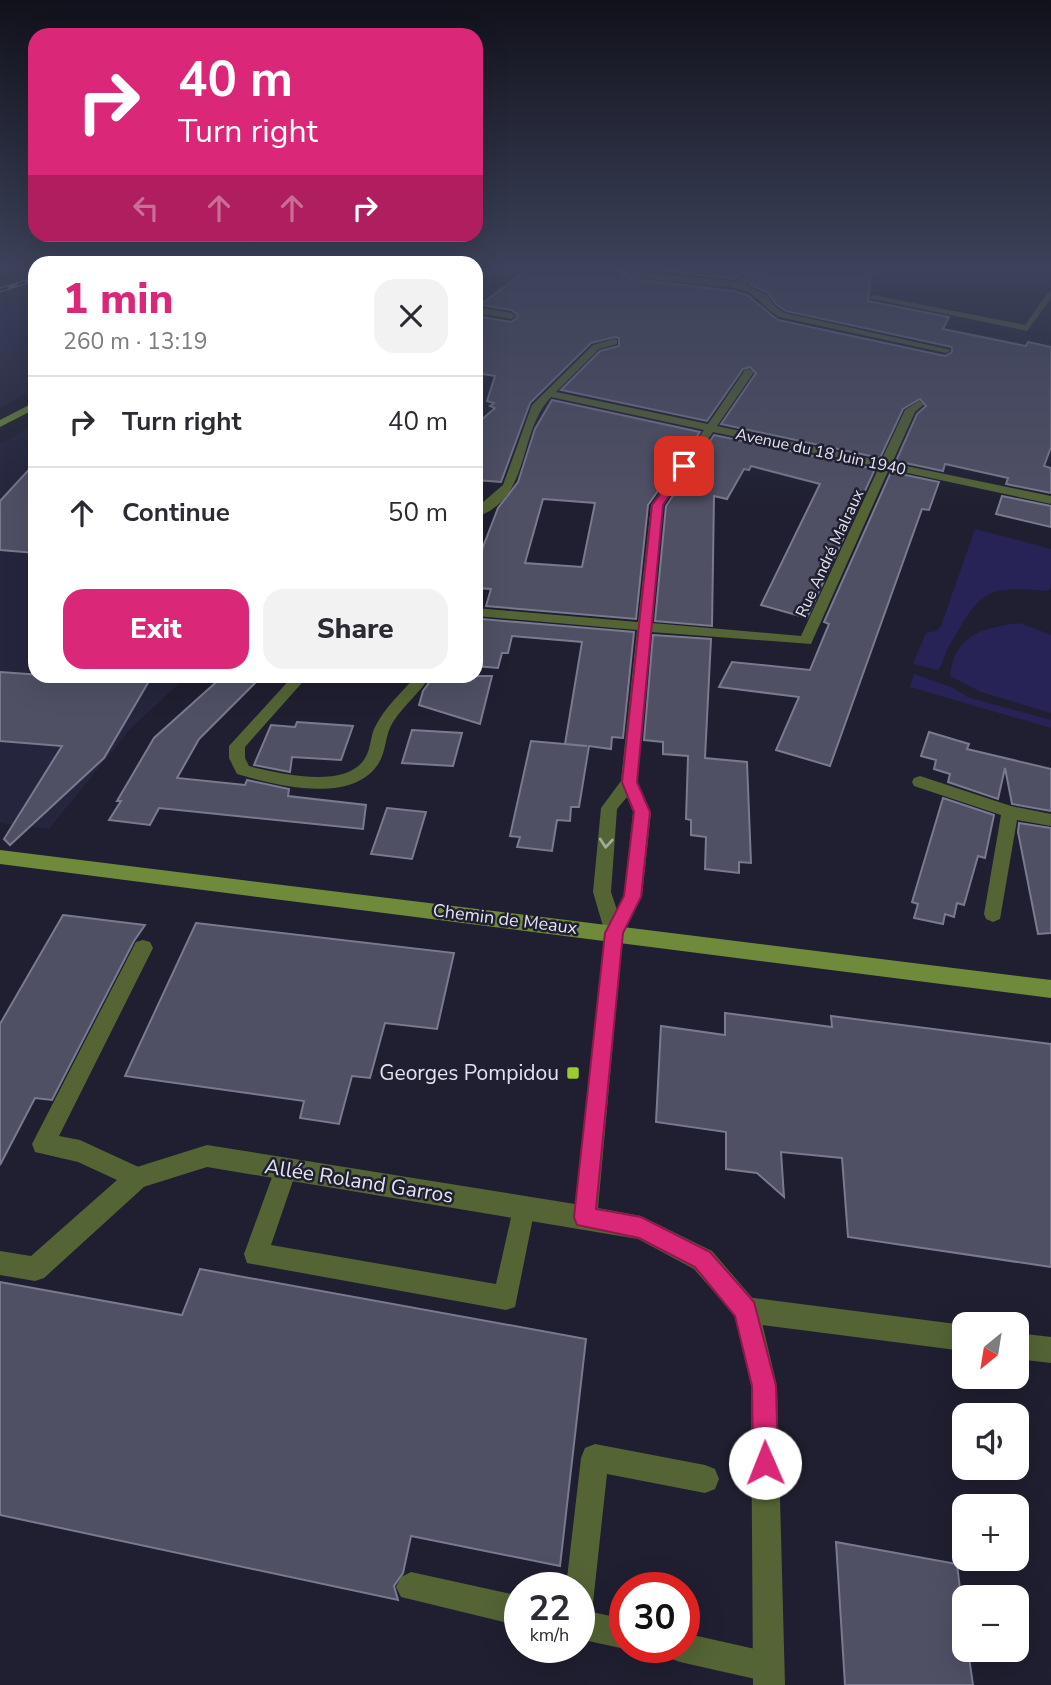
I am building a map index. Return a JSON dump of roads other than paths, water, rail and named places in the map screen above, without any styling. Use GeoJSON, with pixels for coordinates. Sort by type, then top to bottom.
{"type":"FeatureCollection","features":[{"type":"Feature","properties":{"kind":"main road"},"geometry":{"type":"LineString","coordinates":[[0,424],[28,409]]}},
{"type":"Feature","properties":{"kind":"main road","name":"Chemin de Meaux"},"geometry":{"type":"LineString","coordinates":[[0,857],[1051,989]]}},
{"type":"Feature","properties":{"kind":"street"},"geometry":{"type":"LineString","coordinates":[[483,508],[496,500],[509,486],[531,416],[594,349]]}},
{"type":"Feature","properties":{"kind":"street"},"geometry":{"type":"LineString","coordinates":[[940,349],[946,350]]}},
{"type":"Feature","properties":{"kind":"street"},"geometry":{"type":"LineString","coordinates":[[584,1217],[614,933],[633,897],[642,812],[629,782],[657,505],[750,372]]}},
{"type":"Feature","properties":{"kind":"street","name":"Avenue du 18 Juin 1940"},"geometry":{"type":"LineString","coordinates":[[550,394],[1051,500]]}},
{"type":"Feature","properties":{"kind":"street","name":"Rue André Malraux"},"geometry":{"type":"LineString","coordinates":[[646,626],[806,641],[910,410],[919,404]]}},
{"type":"Feature","properties":{"kind":"street"},"geometry":{"type":"LineString","coordinates":[[483,613],[646,626]]}},
{"type":"Feature","properties":{"kind":"street"},"geometry":{"type":"LineString","coordinates":[[294,683],[237,746],[237,758],[243,770],[260,776],[330,784],[353,778],[371,763],[382,727],[418,683]]}},
{"type":"Feature","properties":{"kind":"street"},"geometry":{"type":"LineString","coordinates":[[614,933],[601,892],[609,808],[629,782]]}},
{"type":"Feature","properties":{"kind":"street"},"geometry":{"type":"LineString","coordinates":[[920,782],[1010,812],[1051,820]]}},
{"type":"Feature","properties":{"kind":"street"},"geometry":{"type":"LineString","coordinates":[[993,914],[1010,812]]}},
{"type":"Feature","properties":{"kind":"street"},"geometry":{"type":"LineString","coordinates":[[0,1263],[35,1269],[137,1178],[80,1151],[43,1144],[143,948]]}},
{"type":"Feature","properties":{"kind":"street","name":"Allée Roland Garros"},"geometry":{"type":"LineString","coordinates":[[137,1178],[207,1156],[641,1228],[703,1260],[746,1310]]}},
{"type":"Feature","properties":{"kind":"street"},"geometry":{"type":"LineString","coordinates":[[286,1169],[256,1254],[506,1298],[523,1208]]}},
{"type":"Feature","properties":{"kind":"street"},"geometry":{"type":"LineString","coordinates":[[700,1654],[769,1676],[764,1386],[746,1310],[952,1336]]}},
{"type":"Feature","properties":{"kind":"street"},"geometry":{"type":"LineString","coordinates":[[1029,1347],[1051,1350]]}},
{"type":"Feature","properties":{"kind":"street"},"geometry":{"type":"LineString","coordinates":[[583,1572],[595,1458],[705,1479]]}},
{"type":"Feature","properties":{"kind":"street"},"geometry":{"type":"LineString","coordinates":[[411,1587],[504,1607]]}},
{"type":"Feature","properties":{"kind":"place","name":"Georges Pompidou"},"geometry":{"type":"Point","coordinates":[573,1073]}}]}
